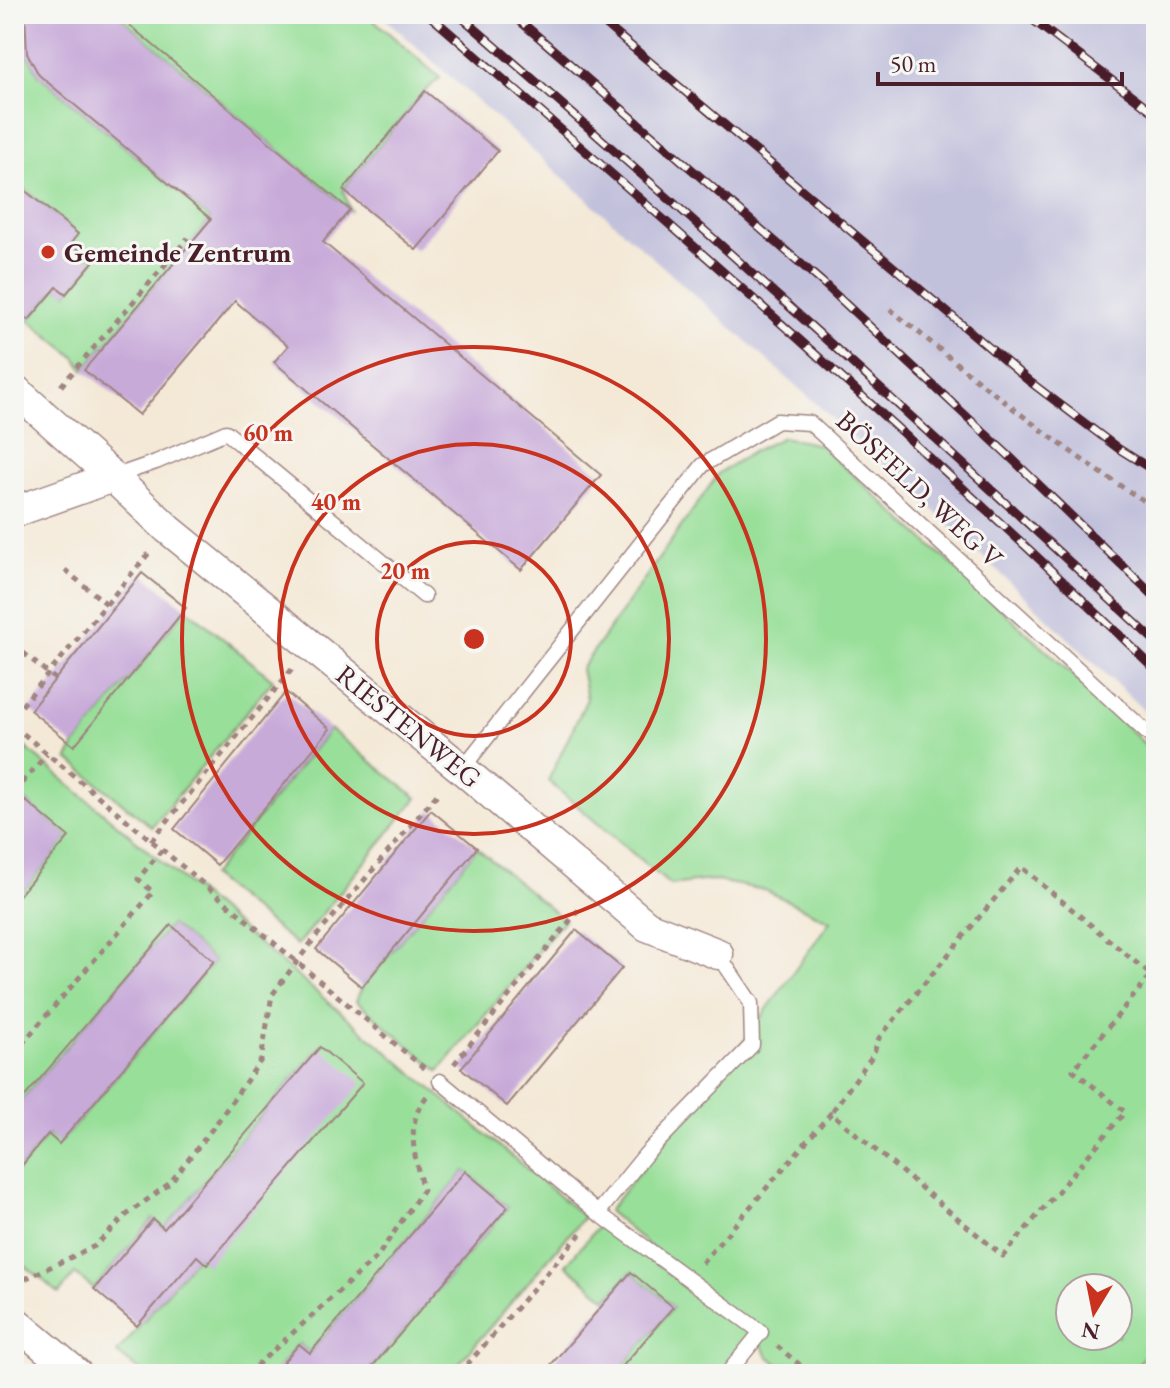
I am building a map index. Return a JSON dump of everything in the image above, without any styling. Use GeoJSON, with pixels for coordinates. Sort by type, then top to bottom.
{"type":"FeatureCollection","features":[{"type":"Feature","properties":{"kind":"street","name":"RIESTENWEG"},"geometry":{"type":"LineString","coordinates":[[14,389],[168,529],[462,769],[647,926],[718,954]]}},
{"type":"Feature","properties":{"kind":"street"},"geometry":{"type":"LineString","coordinates":[[14,512],[113,477]]}},
{"type":"Feature","properties":{"kind":"street"},"geometry":{"type":"LineString","coordinates":[[14,1321],[77,1374]]}},
{"type":"Feature","properties":{"kind":"lane","name":"BÖSFELD, WEG V"},"geometry":{"type":"LineString","coordinates":[[462,769],[703,465],[777,421],[810,423],[1156,741]]}},
{"type":"Feature","properties":{"kind":"lane"},"geometry":{"type":"LineString","coordinates":[[113,477],[226,432],[424,596]]}},
{"type":"Feature","properties":{"kind":"lane"},"geometry":{"type":"LineString","coordinates":[[598,1213],[645,1155],[752,1045],[751,1003],[718,954]]}},
{"type":"Feature","properties":{"kind":"lane"},"geometry":{"type":"LineString","coordinates":[[440,1081],[598,1213],[761,1332],[727,1374]]}},
{"type":"Feature","properties":{"kind":"path"},"geometry":{"type":"LineString","coordinates":[[61,386],[188,238]]}},
{"type":"Feature","properties":{"kind":"path"},"geometry":{"type":"LineString","coordinates":[[890,309],[1100,475],[1156,508]]}},
{"type":"Feature","properties":{"kind":"path"},"geometry":{"type":"LineString","coordinates":[[14,715],[168,529]]}},
{"type":"Feature","properties":{"kind":"path"},"geometry":{"type":"LineString","coordinates":[[65,570],[113,609]]}},
{"type":"Feature","properties":{"kind":"path"},"geometry":{"type":"LineString","coordinates":[[14,645],[55,679]]}},
{"type":"Feature","properties":{"kind":"path"},"geometry":{"type":"LineString","coordinates":[[151,841],[311,646]]}},
{"type":"Feature","properties":{"kind":"path"},"geometry":{"type":"LineString","coordinates":[[14,726],[440,1081]]}},
{"type":"Feature","properties":{"kind":"path"},"geometry":{"type":"LineString","coordinates":[[14,792],[47,754]]}},
{"type":"Feature","properties":{"kind":"path"},"geometry":{"type":"LineString","coordinates":[[14,1284],[95,1246],[125,1216],[170,1183],[261,1060],[272,995],[424,806],[462,769]]}},
{"type":"Feature","properties":{"kind":"path"},"geometry":{"type":"LineString","coordinates":[[14,1053],[153,892],[138,879],[162,850]]}},
{"type":"Feature","properties":{"kind":"path"},"geometry":{"type":"LineString","coordinates":[[689,1279],[831,1113],[873,1055],[879,1038],[1021,867],[1151,975],[1073,1070],[1125,1112],[1003,1256],[831,1113]]}},
{"type":"Feature","properties":{"kind":"path"},"geometry":{"type":"LineString","coordinates":[[247,1374],[377,1257],[423,1190],[411,1142],[421,1103],[599,885]]}},
{"type":"Feature","properties":{"kind":"path"},"geometry":{"type":"LineString","coordinates":[[459,1374],[598,1213]]}},
{"type":"Feature","properties":{"kind":"path"},"geometry":{"type":"LineString","coordinates":[[761,1332],[811,1374]]}},
{"type":"Feature","properties":{"kind":"shaded area"},"geometry":{"type":"Polygon","coordinates":[[[380,14],[1156,14],[1156,722],[915,492],[380,14]]]}},
{"type":"Feature","properties":{"kind":"green space"},"geometry":{"type":"Polygon","coordinates":[[[14,14],[25,14],[27,53],[39,75],[211,219],[84,370],[75,357],[29,320],[57,287],[67,293],[93,262],[71,243],[77,234],[17,183],[14,185],[14,14]]]}},
{"type":"Feature","properties":{"kind":"green space"},"geometry":{"type":"Polygon","coordinates":[[[116,14],[367,14],[440,78],[425,91],[343,190],[350,210],[116,14]]]}},
{"type":"Feature","properties":{"kind":"green space"},"geometry":{"type":"Polygon","coordinates":[[[783,437],[820,445],[1057,660],[1156,755],[1156,1342],[1130,1374],[790,1374],[767,1355],[758,1336],[725,1374],[616,1374],[673,1307],[631,1272],[607,1299],[566,1265],[599,1225],[717,1303],[608,1211],[745,1040],[830,921],[765,890],[711,880],[670,885],[548,781],[587,699],[581,669],[719,473],[783,437]]]}},
{"type":"Feature","properties":{"kind":"green space"},"geometry":{"type":"Polygon","coordinates":[[[186,608],[273,680],[152,827],[68,759],[74,746],[186,608]]]}},
{"type":"Feature","properties":{"kind":"green space"},"geometry":{"type":"Polygon","coordinates":[[[330,729],[417,798],[297,945],[211,876],[330,729]]]}},
{"type":"Feature","properties":{"kind":"green space"},"geometry":{"type":"Polygon","coordinates":[[[14,738],[584,1217],[450,1374],[366,1374],[508,1207],[465,1171],[310,1353],[299,1344],[273,1374],[144,1374],[117,1353],[197,1256],[207,1264],[320,1047],[164,1229],[153,1219],[94,1289],[75,1274],[59,1293],[14,1257],[14,1175],[48,1134],[60,1143],[214,961],[171,925],[16,1107],[14,1105],[14,901],[68,837],[26,801],[14,815],[14,738]]]}},
{"type":"Feature","properties":{"kind":"green space"},"geometry":{"type":"Polygon","coordinates":[[[477,848],[564,920],[439,1071],[356,1001],[362,987],[477,848]]]}},
{"type":"Feature","properties":{"kind":"building"},"geometry":{"type":"Polygon","coordinates":[[[25,14],[116,14],[350,210],[323,242],[601,475],[521,570],[274,362],[288,346],[235,301],[139,415],[84,370],[211,219],[39,75],[27,53],[25,14]]]}},
{"type":"Feature","properties":{"kind":"building"},"geometry":{"type":"Polygon","coordinates":[[[425,91],[498,151],[416,250],[343,190],[425,91]]]}},
{"type":"Feature","properties":{"kind":"building","name":"Gemeinde Zentrum"},"geometry":{"type":"Polygon","coordinates":[[[16,183],[78,234],[71,243],[93,262],[66,294],[57,287],[29,320],[14,308],[16,183]]]}},
{"type":"Feature","properties":{"kind":"building"},"geometry":{"type":"Polygon","coordinates":[[[142,573],[186,608],[74,746],[30,710],[142,573]]]}},
{"type":"Feature","properties":{"kind":"building"},"geometry":{"type":"Polygon","coordinates":[[[286,692],[330,729],[217,865],[174,829],[286,692]]]}},
{"type":"Feature","properties":{"kind":"building"},"geometry":{"type":"Polygon","coordinates":[[[26,801],[69,837],[14,901],[14,815],[26,801]]]}},
{"type":"Feature","properties":{"kind":"building"},"geometry":{"type":"Polygon","coordinates":[[[431,810],[477,848],[362,987],[316,949],[431,810]]]}},
{"type":"Feature","properties":{"kind":"building"},"geometry":{"type":"Polygon","coordinates":[[[171,925],[214,961],[59,1144],[48,1134],[14,1175],[14,1105],[16,1107],[171,925]]]}},
{"type":"Feature","properties":{"kind":"building"},"geometry":{"type":"Polygon","coordinates":[[[576,930],[622,968],[507,1106],[461,1068],[576,930]]]}},
{"type":"Feature","properties":{"kind":"building"},"geometry":{"type":"Polygon","coordinates":[[[320,1047],[363,1083],[207,1265],[197,1256],[137,1326],[94,1289],[153,1219],[164,1229],[320,1047]]]}},
{"type":"Feature","properties":{"kind":"building"},"geometry":{"type":"Polygon","coordinates":[[[465,1171],[508,1207],[366,1374],[273,1374],[299,1344],[310,1353],[465,1171]]]}},
{"type":"Feature","properties":{"kind":"building"},"geometry":{"type":"Polygon","coordinates":[[[631,1272],[673,1307],[616,1374],[543,1374],[631,1272]]]}},
{"type":"Feature","properties":{"kind":"railway"},"geometry":{"type":"LineString","coordinates":[[428,14],[888,419],[1156,670]]}},
{"type":"Feature","properties":{"kind":"railway"},"geometry":{"type":"LineString","coordinates":[[458,14],[810,325],[1156,642]]}},
{"type":"Feature","properties":{"kind":"railway"},"geometry":{"type":"LineString","coordinates":[[512,14],[822,282],[1156,598]]}},
{"type":"Feature","properties":{"kind":"railway"},"geometry":{"type":"LineString","coordinates":[[593,14],[1029,381],[1119,449],[1156,472]]}},
{"type":"Feature","properties":{"kind":"railway"},"geometry":{"type":"LineString","coordinates":[[1025,14],[1156,114]]}},
{"type":"Feature","properties":{"kind":"place","name":"Gemeinde Zentrum"},"geometry":{"type":"Point","coordinates":[48,252]}}]}
